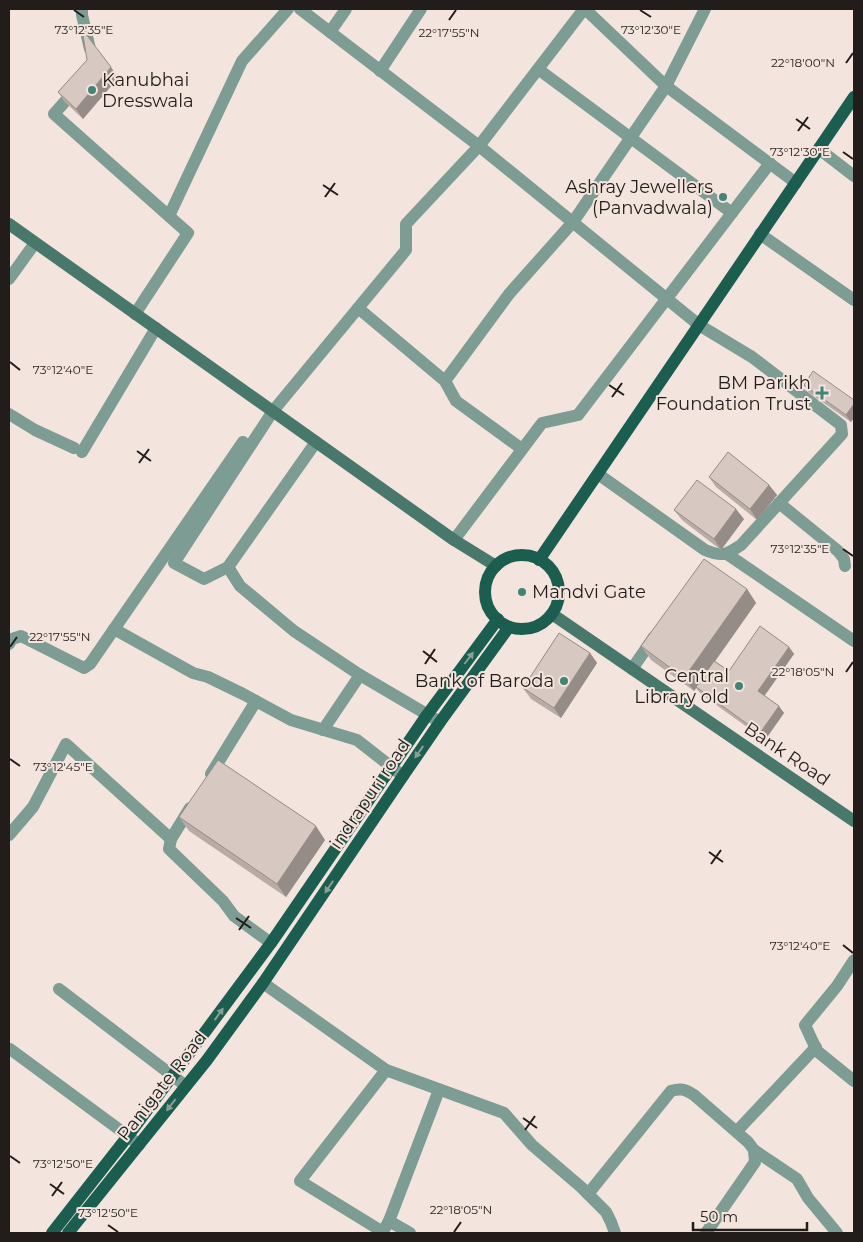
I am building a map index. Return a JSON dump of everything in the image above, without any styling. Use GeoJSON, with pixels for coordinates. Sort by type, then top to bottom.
{"type":"FeatureCollection","features":[{"type":"Feature","properties":{"kind":"main road"},"geometry":{"type":"LineString","coordinates":[[540,560],[854,97]]}},
{"type":"Feature","properties":{"kind":"main road"},"geometry":{"type":"LineString","coordinates":[[9,224],[454,540],[496,566]]}},
{"type":"Feature","properties":{"kind":"main road"},"geometry":{"type":"LineString","coordinates":[[524,554],[545,562],[553,570],[558,580],[560,592],[558,604],[543,623],[532,628],[517,630],[509,627],[491,613],[484,595],[485,585],[496,566],[503,559],[513,555],[524,554]]}},
{"type":"Feature","properties":{"kind":"main road","name":"Bank Road"},"geometry":{"type":"LineString","coordinates":[[552,614],[854,820]]}},
{"type":"Feature","properties":{"kind":"main road"},"geometry":{"type":"LineString","coordinates":[[52,1233],[128,1136],[271,943],[427,715],[498,619]]}},
{"type":"Feature","properties":{"kind":"main road","name":"indrapuri road"},"geometry":{"type":"LineString","coordinates":[[263,982],[440,722],[509,627]]}},
{"type":"Feature","properties":{"kind":"main road","name":"Panigate Road"},"geometry":{"type":"LineString","coordinates":[[68,1233],[207,1060],[263,982]]}},
{"type":"Feature","properties":{"kind":"street"},"geometry":{"type":"LineString","coordinates":[[82,9],[92,60]]}},
{"type":"Feature","properties":{"kind":"street"},"geometry":{"type":"LineString","coordinates":[[169,216],[242,61],[288,9]]}},
{"type":"Feature","properties":{"kind":"street"},"geometry":{"type":"LineString","coordinates":[[300,9],[479,146],[699,325],[752,357],[841,425],[842,434],[741,545],[716,556]]}},
{"type":"Feature","properties":{"kind":"street"},"geometry":{"type":"LineString","coordinates":[[330,32],[346,9]]}},
{"type":"Feature","properties":{"kind":"street"},"geometry":{"type":"LineString","coordinates":[[380,71],[421,9]]}},
{"type":"Feature","properties":{"kind":"street"},"geometry":{"type":"LineString","coordinates":[[9,644],[12,639],[21,636],[84,668],[90,664],[270,409],[406,250],[406,224],[479,146],[584,9],[666,86],[796,183]]}},
{"type":"Feature","properties":{"kind":"street"},"geometry":{"type":"LineString","coordinates":[[445,381],[509,294],[573,222],[666,86],[705,9]]}},
{"type":"Feature","properties":{"kind":"street"},"geometry":{"type":"LineString","coordinates":[[538,69],[732,213]]}},
{"type":"Feature","properties":{"kind":"street"},"geometry":{"type":"LineString","coordinates":[[82,83],[54,114],[188,232],[135,314]]}},
{"type":"Feature","properties":{"kind":"street"},"geometry":{"type":"LineString","coordinates":[[819,149],[854,176]]}},
{"type":"Feature","properties":{"kind":"street"},"geometry":{"type":"LineString","coordinates":[[454,540],[542,423],[578,415],[770,163]]}},
{"type":"Feature","properties":{"kind":"street"},"geometry":{"type":"LineString","coordinates":[[760,234],[854,300]]}},
{"type":"Feature","properties":{"kind":"street"},"geometry":{"type":"LineString","coordinates":[[9,279],[35,243]]}},
{"type":"Feature","properties":{"kind":"street"},"geometry":{"type":"LineString","coordinates":[[358,308],[445,381],[456,401],[522,449]]}},
{"type":"Feature","properties":{"kind":"street"},"geometry":{"type":"LineString","coordinates":[[9,414],[35,430],[78,450],[156,328]]}},
{"type":"Feature","properties":{"kind":"street"},"geometry":{"type":"LineString","coordinates":[[270,409],[174,563],[204,579],[228,567],[316,442]]}},
{"type":"Feature","properties":{"kind":"street"},"geometry":{"type":"LineString","coordinates":[[598,474],[705,550],[854,641]]}},
{"type":"Feature","properties":{"kind":"street"},"geometry":{"type":"LineString","coordinates":[[779,503],[838,551],[844,559],[845,566]]}},
{"type":"Feature","properties":{"kind":"street"},"geometry":{"type":"LineString","coordinates":[[228,567],[240,586],[294,631],[360,675],[440,722]]}},
{"type":"Feature","properties":{"kind":"street"},"geometry":{"type":"LineString","coordinates":[[114,630],[193,674],[208,677],[291,720],[357,740],[403,776]]}},
{"type":"Feature","properties":{"kind":"street"},"geometry":{"type":"LineString","coordinates":[[632,669],[659,630]]}},
{"type":"Feature","properties":{"kind":"street"},"geometry":{"type":"LineString","coordinates":[[323,730],[360,675]]}},
{"type":"Feature","properties":{"kind":"street"},"geometry":{"type":"LineString","coordinates":[[206,782],[256,701]]}},
{"type":"Feature","properties":{"kind":"street"},"geometry":{"type":"LineString","coordinates":[[9,835],[33,807],[66,744],[171,839]]}},
{"type":"Feature","properties":{"kind":"street"},"geometry":{"type":"LineString","coordinates":[[196,798],[171,839],[169,849],[223,901],[234,916],[271,943]]}},
{"type":"Feature","properties":{"kind":"street"},"geometry":{"type":"LineString","coordinates":[[854,960],[837,986],[805,1025],[818,1051],[854,1081]]}},
{"type":"Feature","properties":{"kind":"street"},"geometry":{"type":"LineString","coordinates":[[263,982],[386,1070],[504,1113],[532,1145],[606,1212],[615,1233]]}},
{"type":"Feature","properties":{"kind":"street"},"geometry":{"type":"LineString","coordinates":[[59,989],[186,1086]]}},
{"type":"Feature","properties":{"kind":"street"},"geometry":{"type":"LineString","coordinates":[[737,1131],[816,1047]]}},
{"type":"Feature","properties":{"kind":"street"},"geometry":{"type":"LineString","coordinates":[[9,1049],[139,1145]]}},
{"type":"Feature","properties":{"kind":"street"},"geometry":{"type":"LineString","coordinates":[[386,1070],[300,1181],[385,1229],[410,1233]]}},
{"type":"Feature","properties":{"kind":"street"},"geometry":{"type":"LineString","coordinates":[[588,1194],[671,1091],[679,1089],[694,1094],[737,1131],[754,1150],[797,1179],[808,1198],[837,1233]]}},
{"type":"Feature","properties":{"kind":"street"},"geometry":{"type":"LineString","coordinates":[[385,1229],[439,1090]]}},
{"type":"Feature","properties":{"kind":"street"},"geometry":{"type":"LineString","coordinates":[[706,1233],[755,1162],[754,1150]]}},
{"type":"Feature","properties":{"kind":"building"},"geometry":{"type":"Polygon","coordinates":[[[82,29],[111,67],[76,109],[58,92],[87,60],[82,29]]]}},
{"type":"Feature","properties":{"kind":"building"},"geometry":{"type":"Polygon","coordinates":[[[813,371],[854,400],[854,404],[846,415],[804,385],[813,371]]]}},
{"type":"Feature","properties":{"kind":"building"},"geometry":{"type":"Polygon","coordinates":[[[728,452],[769,485],[750,509],[709,477],[728,452]]]}},
{"type":"Feature","properties":{"kind":"building"},"geometry":{"type":"Polygon","coordinates":[[[697,480],[736,509],[714,539],[674,510],[697,480]]]}},
{"type":"Feature","properties":{"kind":"building"},"geometry":{"type":"Polygon","coordinates":[[[704,559],[747,589],[684,678],[641,646],[704,559]]]}},
{"type":"Feature","properties":{"kind":"building","name":"Central Library old"},"geometry":{"type":"Polygon","coordinates":[[[760,626],[789,647],[758,691],[779,706],[760,733],[696,687],[714,661],[729,671],[760,626]]]}},
{"type":"Feature","properties":{"kind":"building","name":"Bank of Baroda"},"geometry":{"type":"Polygon","coordinates":[[[559,633],[590,653],[554,708],[523,688],[559,633]]]}},
{"type":"Feature","properties":{"kind":"building"},"geometry":{"type":"Polygon","coordinates":[[[218,760],[316,826],[277,884],[179,817],[218,760]]]}},
{"type":"Feature","properties":{"kind":"place","name":"Kanubhai Dresswala"},"geometry":{"type":"Point","coordinates":[92,90]}},
{"type":"Feature","properties":{"kind":"place","name":"Ashray Jewellers (Panvadwala)"},"geometry":{"type":"Point","coordinates":[723,197]}},
{"type":"Feature","properties":{"kind":"place","name":"BM Parikh Foundation Trust"},"geometry":{"type":"Point","coordinates":[822,393]}},
{"type":"Feature","properties":{"kind":"place","name":"Mandvi Gate"},"geometry":{"type":"Point","coordinates":[522,592]}},
{"type":"Feature","properties":{"kind":"place","name":"Bank of Baroda"},"geometry":{"type":"Point","coordinates":[564,681]}},
{"type":"Feature","properties":{"kind":"place","name":"Central Library old"},"geometry":{"type":"Point","coordinates":[739,686]}}]}
